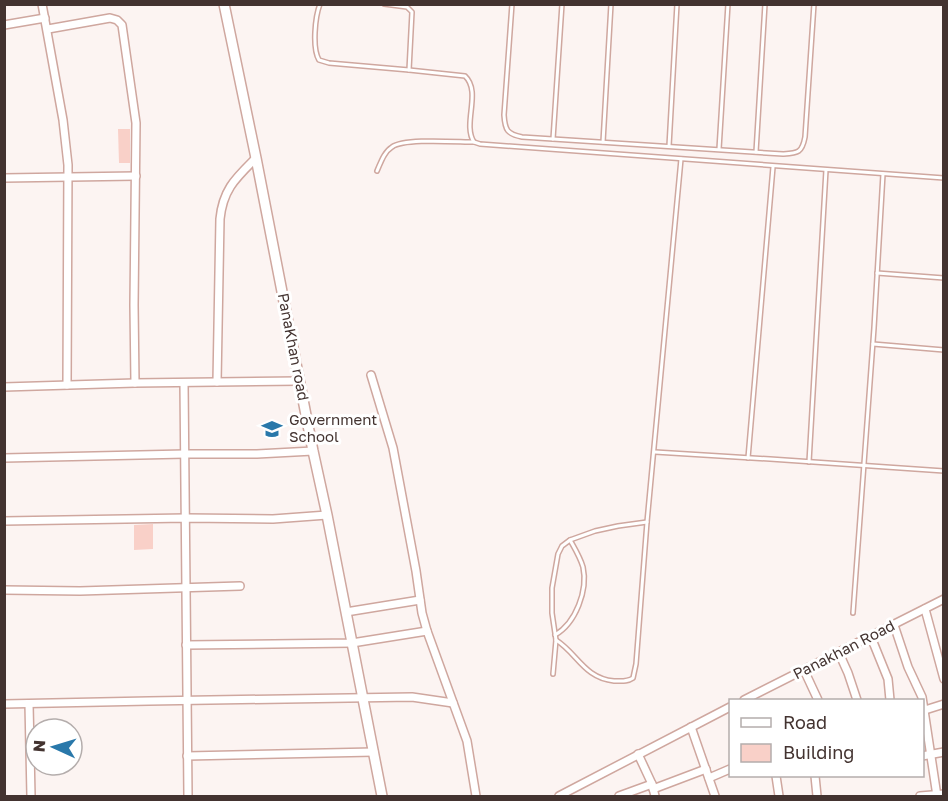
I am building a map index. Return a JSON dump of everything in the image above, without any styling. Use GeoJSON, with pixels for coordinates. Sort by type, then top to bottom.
{"type":"FeatureCollection","features":[{"type":"Feature","properties":{"kind":"street"},"geometry":{"type":"LineString","coordinates":[[42,4],[48,29],[67,154],[67,385]]}},
{"type":"Feature","properties":{"kind":"street","name":"PanaKhan road"},"geometry":{"type":"LineString","coordinates":[[224,4],[382,796]]}},
{"type":"Feature","properties":{"kind":"street"},"geometry":{"type":"LineString","coordinates":[[4,25],[45,18]]}},
{"type":"Feature","properties":{"kind":"street"},"geometry":{"type":"LineString","coordinates":[[48,29],[110,18],[122,25],[136,123],[135,383]]}},
{"type":"Feature","properties":{"kind":"street"},"geometry":{"type":"LineString","coordinates":[[217,382],[221,205],[233,182],[256,158]]}},
{"type":"Feature","properties":{"kind":"street"},"geometry":{"type":"LineString","coordinates":[[4,178],[135,177]]}},
{"type":"Feature","properties":{"kind":"street"},"geometry":{"type":"LineString","coordinates":[[371,375],[393,448],[422,613],[467,741],[476,796]]}},
{"type":"Feature","properties":{"kind":"street"},"geometry":{"type":"LineString","coordinates":[[4,387],[300,381]]}},
{"type":"Feature","properties":{"kind":"street"},"geometry":{"type":"LineString","coordinates":[[184,382],[188,796]]}},
{"type":"Feature","properties":{"kind":"street"},"geometry":{"type":"LineString","coordinates":[[4,458],[313,451]]}},
{"type":"Feature","properties":{"kind":"street"},"geometry":{"type":"LineString","coordinates":[[4,521],[273,519],[327,515]]}},
{"type":"Feature","properties":{"kind":"street"},"geometry":{"type":"LineString","coordinates":[[4,591],[185,589],[240,586]]}},
{"type":"Feature","properties":{"kind":"street","name":"Panakhan Road"},"geometry":{"type":"LineString","coordinates":[[746,699],[944,599]]}},
{"type":"Feature","properties":{"kind":"street"},"geometry":{"type":"LineString","coordinates":[[346,612],[420,600]]}},
{"type":"Feature","properties":{"kind":"street"},"geometry":{"type":"LineString","coordinates":[[925,609],[940,655],[944,679]]}},
{"type":"Feature","properties":{"kind":"street"},"geometry":{"type":"LineString","coordinates":[[894,625],[922,699]]}},
{"type":"Feature","properties":{"kind":"street"},"geometry":{"type":"LineString","coordinates":[[186,645],[352,643],[427,631]]}},
{"type":"Feature","properties":{"kind":"street"},"geometry":{"type":"LineString","coordinates":[[871,637],[888,679],[890,699]]}},
{"type":"Feature","properties":{"kind":"street"},"geometry":{"type":"LineString","coordinates":[[839,653],[857,699]]}},
{"type":"Feature","properties":{"kind":"street"},"geometry":{"type":"LineString","coordinates":[[804,670],[818,699]]}},
{"type":"Feature","properties":{"kind":"street"},"geometry":{"type":"LineString","coordinates":[[4,704],[412,697],[453,703]]}},
{"type":"Feature","properties":{"kind":"street"},"geometry":{"type":"LineString","coordinates":[[29,704],[32,796]]}},
{"type":"Feature","properties":{"kind":"street"},"geometry":{"type":"LineString","coordinates":[[925,710],[944,704]]}},
{"type":"Feature","properties":{"kind":"street"},"geometry":{"type":"LineString","coordinates":[[920,796],[939,795],[924,706]]}},
{"type":"Feature","properties":{"kind":"street"},"geometry":{"type":"LineString","coordinates":[[559,796],[576,791],[638,754],[729,708]]}},
{"type":"Feature","properties":{"kind":"street"},"geometry":{"type":"LineString","coordinates":[[691,727],[715,796]]}},
{"type":"Feature","properties":{"kind":"street"},"geometry":{"type":"LineString","coordinates":[[187,756],[374,752]]}},
{"type":"Feature","properties":{"kind":"street"},"geometry":{"type":"LineString","coordinates":[[924,756],[944,752]]}},
{"type":"Feature","properties":{"kind":"street"},"geometry":{"type":"LineString","coordinates":[[638,754],[653,790]]}},
{"type":"Feature","properties":{"kind":"street"},"geometry":{"type":"LineString","coordinates":[[620,796],[653,790],[706,769]]}},
{"type":"Feature","properties":{"kind":"street"},"geometry":{"type":"LineString","coordinates":[[709,778],[729,769]]}},
{"type":"Feature","properties":{"kind":"street"},"geometry":{"type":"LineString","coordinates":[[776,777],[779,796]]}},
{"type":"Feature","properties":{"kind":"street"},"geometry":{"type":"LineString","coordinates":[[815,777],[817,796]]}},
{"type":"Feature","properties":{"kind":"lane"},"geometry":{"type":"LineString","coordinates":[[320,4],[315,50],[319,60],[328,63],[465,76],[469,80],[472,92],[470,133],[474,142]]}},
{"type":"Feature","properties":{"kind":"lane"},"geometry":{"type":"LineString","coordinates":[[384,4],[407,7],[412,12],[409,70]]}},
{"type":"Feature","properties":{"kind":"lane"},"geometry":{"type":"LineString","coordinates":[[512,4],[505,124],[507,130],[515,136],[783,154],[794,153],[803,147],[814,4]]}},
{"type":"Feature","properties":{"kind":"lane"},"geometry":{"type":"LineString","coordinates":[[553,139],[562,4]]}},
{"type":"Feature","properties":{"kind":"lane"},"geometry":{"type":"LineString","coordinates":[[603,142],[611,4]]}},
{"type":"Feature","properties":{"kind":"lane"},"geometry":{"type":"LineString","coordinates":[[669,146],[677,4]]}},
{"type":"Feature","properties":{"kind":"lane"},"geometry":{"type":"LineString","coordinates":[[719,149],[728,4]]}},
{"type":"Feature","properties":{"kind":"lane"},"geometry":{"type":"LineString","coordinates":[[756,152],[765,4]]}},
{"type":"Feature","properties":{"kind":"lane"},"geometry":{"type":"LineString","coordinates":[[377,171],[383,156],[398,143],[474,142],[490,146],[944,178]]}},
{"type":"Feature","properties":{"kind":"lane"},"geometry":{"type":"LineString","coordinates":[[555,637],[584,667],[599,677],[626,681],[633,678],[681,159]]}},
{"type":"Feature","properties":{"kind":"lane"},"geometry":{"type":"LineString","coordinates":[[748,458],[773,166]]}},
{"type":"Feature","properties":{"kind":"lane"},"geometry":{"type":"LineString","coordinates":[[809,462],[826,170]]}},
{"type":"Feature","properties":{"kind":"lane"},"geometry":{"type":"LineString","coordinates":[[853,613],[883,174]]}},
{"type":"Feature","properties":{"kind":"lane"},"geometry":{"type":"LineString","coordinates":[[876,273],[944,278]]}},
{"type":"Feature","properties":{"kind":"lane"},"geometry":{"type":"LineString","coordinates":[[873,344],[944,350]]}},
{"type":"Feature","properties":{"kind":"lane"},"geometry":{"type":"LineString","coordinates":[[654,452],[944,471]]}},
{"type":"Feature","properties":{"kind":"lane"},"geometry":{"type":"LineString","coordinates":[[553,674],[555,637],[551,602],[559,550],[570,540],[595,531],[647,522]]}},
{"type":"Feature","properties":{"kind":"lane"},"geometry":{"type":"LineString","coordinates":[[555,637],[574,615],[584,583],[580,560],[570,540]]}},
{"type":"Feature","properties":{"kind":"building"},"geometry":{"type":"Polygon","coordinates":[[[118,129],[130,129],[130,163],[119,163],[118,129]]]}},
{"type":"Feature","properties":{"kind":"building"},"geometry":{"type":"Polygon","coordinates":[[[153,524],[153,549],[134,550],[134,525],[153,524]]]}},
{"type":"Feature","properties":{"kind":"place","name":"Government School"},"geometry":{"type":"Point","coordinates":[272,429]}}]}
